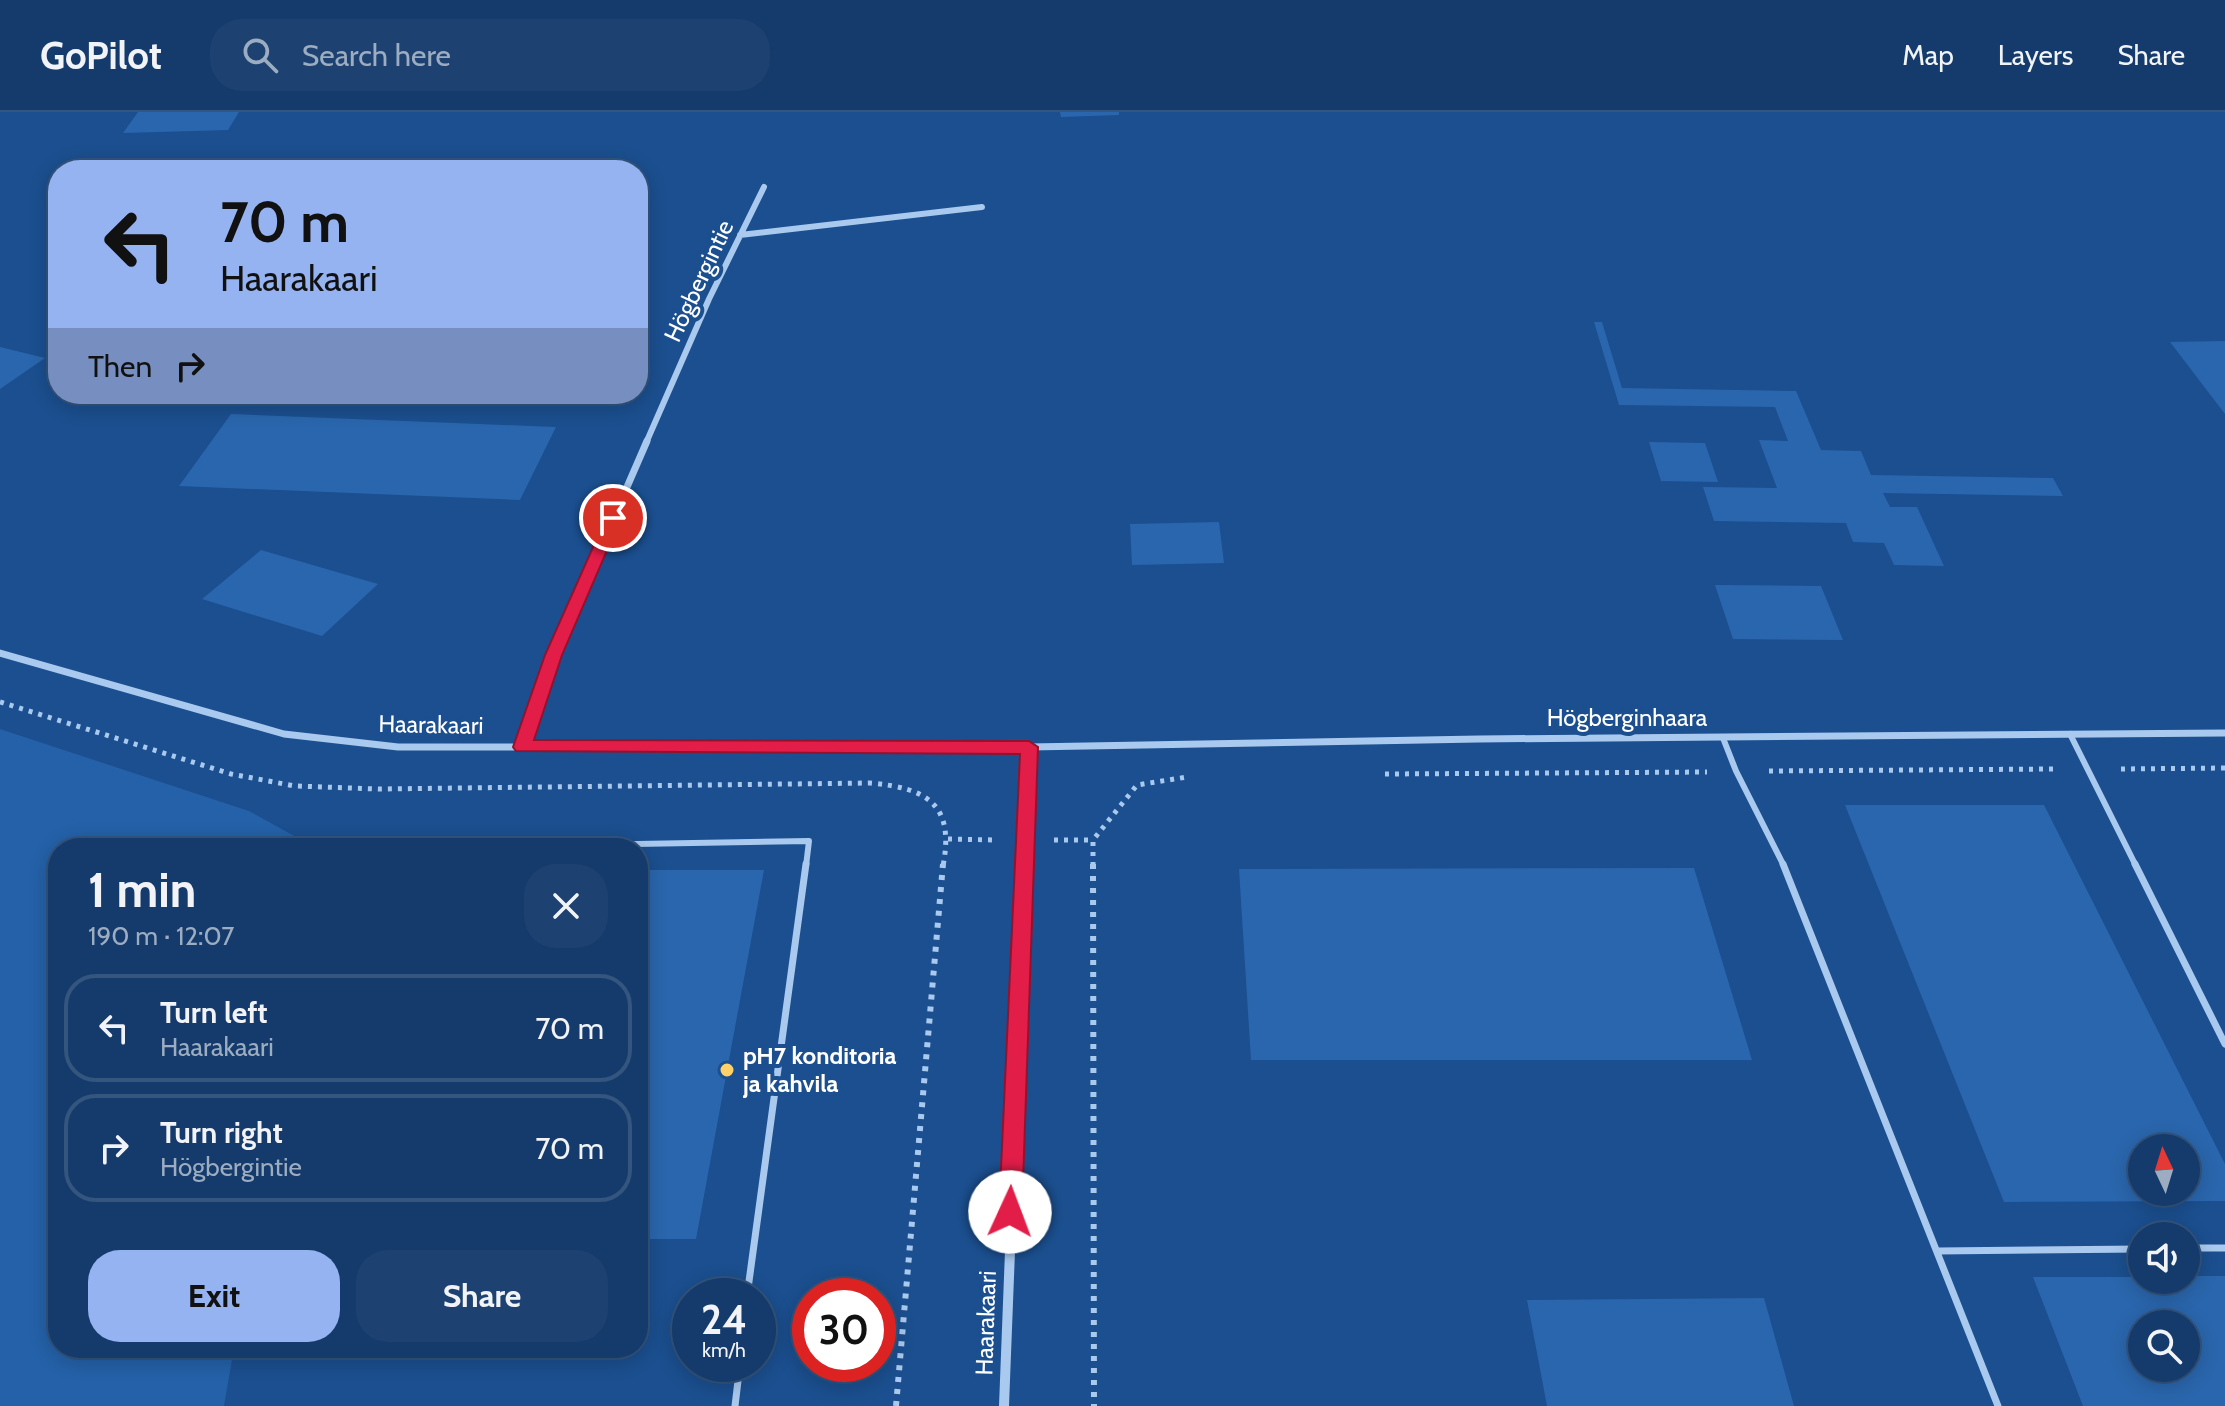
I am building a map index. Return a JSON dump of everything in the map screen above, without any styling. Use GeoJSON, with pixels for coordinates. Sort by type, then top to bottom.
{"type":"FeatureCollection","features":[{"type":"Feature","properties":{"kind":"street","name":"Högbergintie"},"geometry":{"type":"LineString","coordinates":[[522,747],[554,655],[709,299],[764,187]]}},
{"type":"Feature","properties":{"kind":"street"},"geometry":{"type":"LineString","coordinates":[[740,235],[982,207]]}},
{"type":"Feature","properties":{"kind":"street","name":"Haarakaari"},"geometry":{"type":"LineString","coordinates":[[0,653],[284,734],[398,747],[1029,747],[1004,1406]]}},
{"type":"Feature","properties":{"kind":"street","name":"Högberginhaara"},"geometry":{"type":"LineString","coordinates":[[1029,747],[1479,739],[2225,733]]}},
{"type":"Feature","properties":{"kind":"lane"},"geometry":{"type":"LineString","coordinates":[[2070,734],[2225,1044]]}},
{"type":"Feature","properties":{"kind":"lane"},"geometry":{"type":"LineString","coordinates":[[1723,738],[1736,771],[1793,883],[1998,1406]]}},
{"type":"Feature","properties":{"kind":"lane"},"geometry":{"type":"LineString","coordinates":[[648,844],[809,841],[749,1278]]}},
{"type":"Feature","properties":{"kind":"lane"},"geometry":{"type":"LineString","coordinates":[[2200,1248],[2225,1248]]}},
{"type":"Feature","properties":{"kind":"lane"},"geometry":{"type":"LineString","coordinates":[[1938,1251],[2128,1249]]}},
{"type":"Feature","properties":{"kind":"lane"},"geometry":{"type":"LineString","coordinates":[[735,1406],[738,1382]]}},
{"type":"Feature","properties":{"kind":"path"},"geometry":{"type":"LineString","coordinates":[[0,702],[231,774],[295,786],[378,789],[870,783],[901,786],[920,793],[938,809],[948,839],[940,880],[896,1406]]}},
{"type":"Feature","properties":{"kind":"path"},"geometry":{"type":"LineString","coordinates":[[1369,774],[2225,768]]}},
{"type":"Feature","properties":{"kind":"path"},"geometry":{"type":"LineString","coordinates":[[1094,1406],[1093,840],[1137,785],[1194,776]]}},
{"type":"Feature","properties":{"kind":"shaded area"},"geometry":{"type":"Polygon","coordinates":[[[0,729],[249,811],[298,838],[48,838],[48,1358],[232,1358],[224,1406],[0,1406],[0,729]]]}},
{"type":"Feature","properties":{"kind":"building"},"geometry":{"type":"Polygon","coordinates":[[[138,112],[239,112],[228,130],[123,133],[138,112]]]}},
{"type":"Feature","properties":{"kind":"building"},"geometry":{"type":"Polygon","coordinates":[[[1060,112],[1119,112],[1119,115],[1061,117],[1060,112]]]}},
{"type":"Feature","properties":{"kind":"building"},"geometry":{"type":"Polygon","coordinates":[[[1594,322],[1602,322],[1622,388],[1796,391],[1821,450],[1861,451],[1871,475],[2053,478],[2063,496],[1883,493],[1890,507],[1917,507],[1944,566],[1894,565],[1884,543],[1853,542],[1846,523],[1714,521],[1703,487],[1777,488],[1759,440],[1788,441],[1775,407],[1619,405],[1594,322]]]}},
{"type":"Feature","properties":{"kind":"building"},"geometry":{"type":"Polygon","coordinates":[[[2225,341],[2225,414],[2170,342],[2225,341]]]}},
{"type":"Feature","properties":{"kind":"building"},"geometry":{"type":"Polygon","coordinates":[[[0,347],[45,358],[0,389],[0,347]]]}},
{"type":"Feature","properties":{"kind":"building"},"geometry":{"type":"Polygon","coordinates":[[[231,414],[556,427],[520,500],[179,486],[231,414]]]}},
{"type":"Feature","properties":{"kind":"building"},"geometry":{"type":"Polygon","coordinates":[[[1649,442],[1705,443],[1718,482],[1661,481],[1649,442]]]}},
{"type":"Feature","properties":{"kind":"building"},"geometry":{"type":"Polygon","coordinates":[[[1219,522],[1224,563],[1132,565],[1130,524],[1219,522]]]}},
{"type":"Feature","properties":{"kind":"building"},"geometry":{"type":"Polygon","coordinates":[[[261,550],[378,584],[322,636],[202,599],[261,550]]]}},
{"type":"Feature","properties":{"kind":"building"},"geometry":{"type":"Polygon","coordinates":[[[1715,585],[1821,586],[1843,640],[1733,639],[1715,585]]]}},
{"type":"Feature","properties":{"kind":"building"},"geometry":{"type":"Polygon","coordinates":[[[1845,805],[2044,805],[2225,1164],[2225,1201],[2200,1201],[2200,1134],[2128,1134],[2128,1201],[2004,1202],[1845,805]]]}},
{"type":"Feature","properties":{"kind":"building"},"geometry":{"type":"Polygon","coordinates":[[[1694,868],[1752,1060],[1251,1060],[1239,869],[1694,868]]]}},
{"type":"Feature","properties":{"kind":"building"},"geometry":{"type":"Polygon","coordinates":[[[648,870],[764,870],[696,1239],[648,1239],[648,870]]]}},
{"type":"Feature","properties":{"kind":"building"},"geometry":{"type":"Polygon","coordinates":[[[2200,1276],[2225,1276],[2225,1406],[2083,1406],[2033,1277],[2128,1277],[2128,1294],[2200,1294],[2200,1276]]]}},
{"type":"Feature","properties":{"kind":"building"},"geometry":{"type":"Polygon","coordinates":[[[1764,1298],[1794,1406],[1547,1406],[1527,1300],[1764,1298]]]}},
{"type":"Feature","properties":{"kind":"place","name":"pH7 konditoria ja kahvila"},"geometry":{"type":"Point","coordinates":[727,1070]}},
{"type":"Feature","properties":{"kind":"route"},"geometry":{"type":"LineString","coordinates":[[613,518],[554,655],[522,747],[1029,747],[1010,1212]]}}]}
